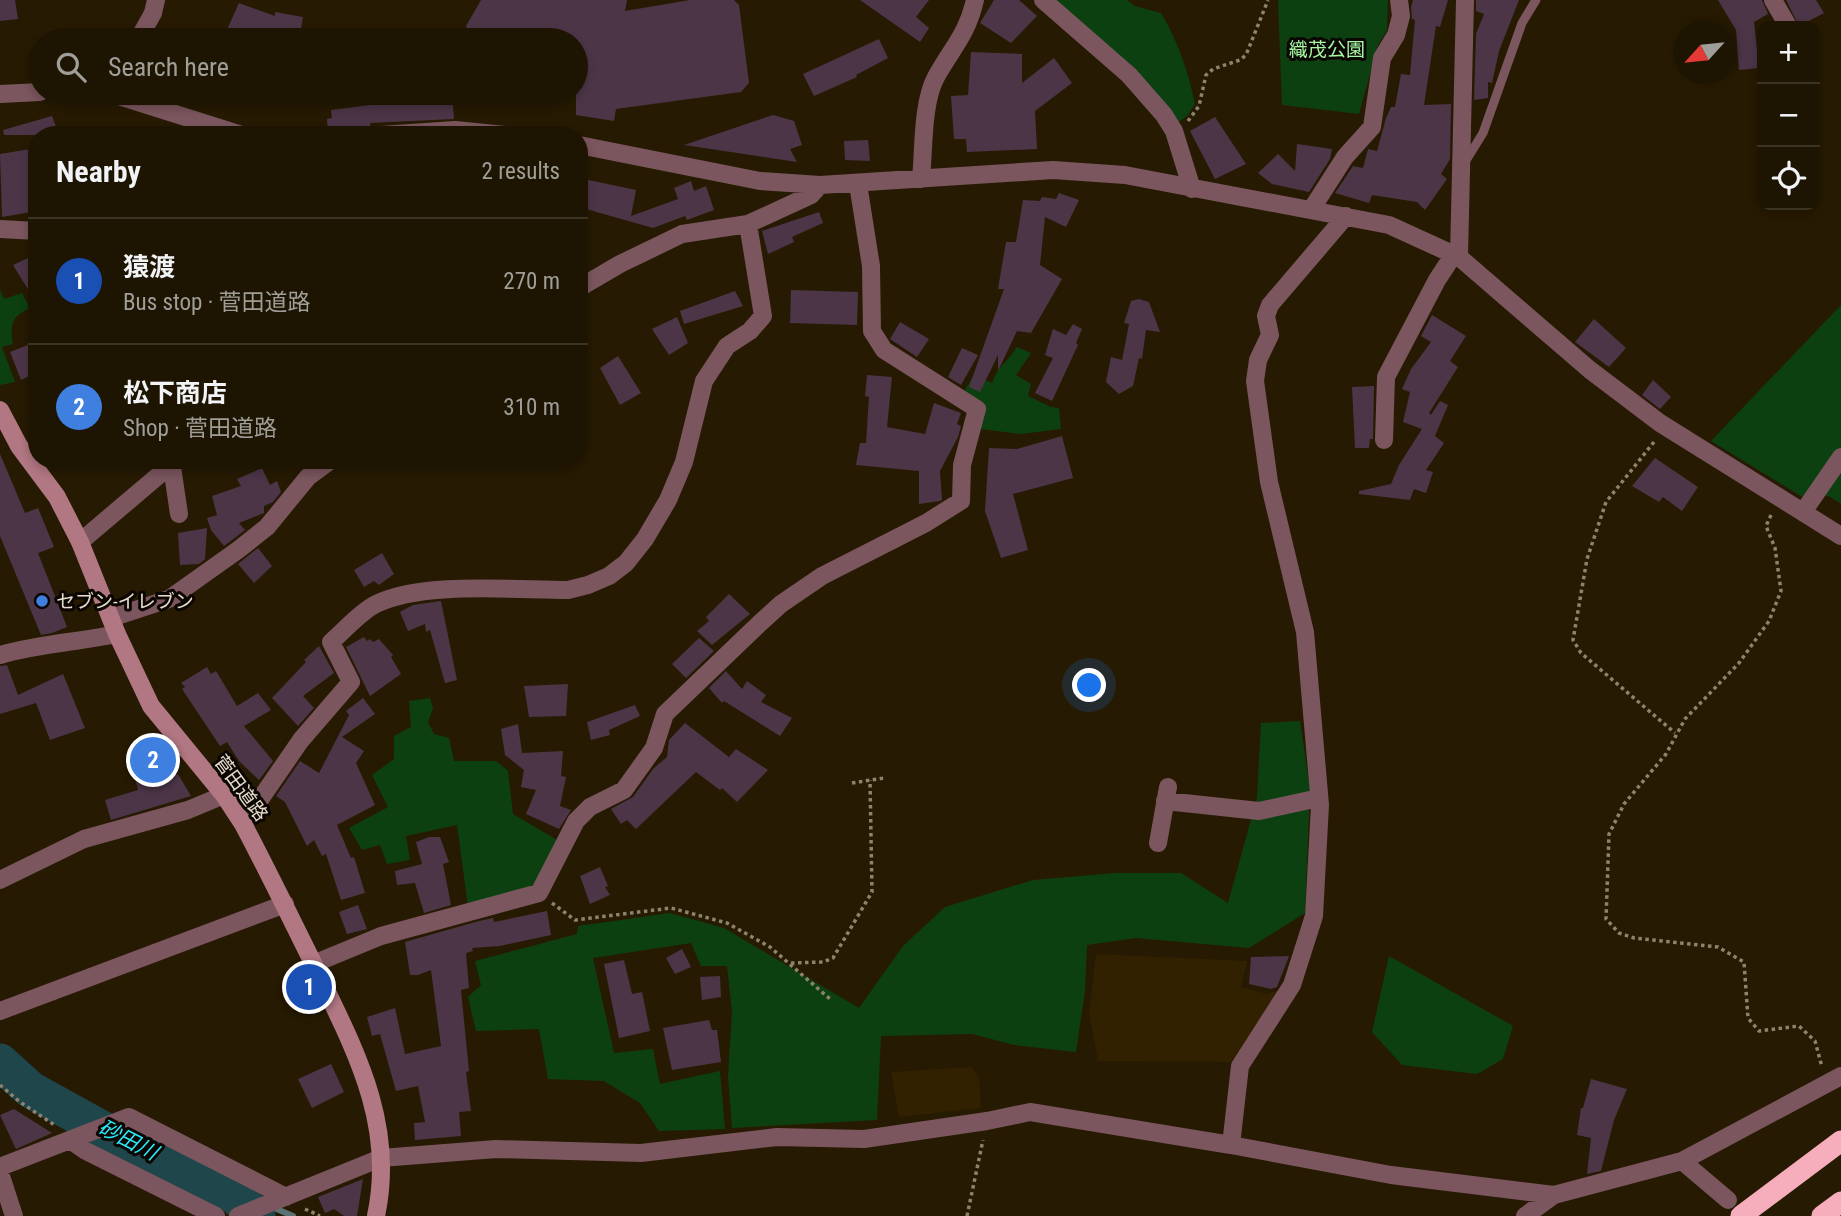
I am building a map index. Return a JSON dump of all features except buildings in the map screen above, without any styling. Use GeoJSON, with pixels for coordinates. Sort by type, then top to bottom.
{"type":"FeatureCollection","features":[{"type":"Feature","properties":{"kind":"highway"},"geometry":{"type":"LineString","coordinates":[[1735,1208],[1841,1141]]}},
{"type":"Feature","properties":{"kind":"highway"},"geometry":{"type":"LineString","coordinates":[[1822,1216],[1841,1202]]}},
{"type":"Feature","properties":{"kind":"street"},"geometry":{"type":"LineString","coordinates":[[145,28],[156,0]]}},
{"type":"Feature","properties":{"kind":"street"},"geometry":{"type":"LineString","coordinates":[[922,179],[928,102],[935,79],[962,37],[975,0]]}},
{"type":"Feature","properties":{"kind":"street"},"geometry":{"type":"LineString","coordinates":[[1043,0],[1129,75],[1164,115],[1174,131],[1192,189]]}},
{"type":"Feature","properties":{"kind":"street"},"geometry":{"type":"LineString","coordinates":[[1311,209],[1345,157],[1372,127],[1382,58],[1396,35],[1401,16],[1399,0]]}},
{"type":"Feature","properties":{"kind":"street"},"geometry":{"type":"LineString","coordinates":[[1384,440],[1386,377],[1431,291],[1457,255],[1463,166],[1465,0]]}},
{"type":"Feature","properties":{"kind":"street"},"geometry":{"type":"LineString","coordinates":[[1773,0],[1785,21]]}},
{"type":"Feature","properties":{"kind":"street"},"geometry":{"type":"LineString","coordinates":[[0,94],[28,93]]}},
{"type":"Feature","properties":{"kind":"street"},"geometry":{"type":"LineString","coordinates":[[147,105],[214,126]]}},
{"type":"Feature","properties":{"kind":"street"},"geometry":{"type":"LineString","coordinates":[[588,147],[760,181],[820,185],[1053,170],[1125,175],[1389,225],[1457,255],[1590,370],[1666,426],[1841,536]]}},
{"type":"Feature","properties":{"kind":"street"},"geometry":{"type":"LineString","coordinates":[[313,964],[381,936],[539,893],[576,821],[590,807],[624,790],[654,748],[665,714],[760,623],[781,604],[822,576],[926,523],[961,501],[962,465],[977,409],[884,350],[872,331],[871,266],[858,184]]}},
{"type":"Feature","properties":{"kind":"street"},"geometry":{"type":"LineString","coordinates":[[588,283],[682,234],[748,224],[811,195],[820,185]]}},
{"type":"Feature","properties":{"kind":"street"},"geometry":{"type":"LineString","coordinates":[[1231,1144],[1240,1066],[1292,985],[1314,915],[1319,798],[1305,632],[1269,482],[1255,381],[1258,360],[1270,335],[1266,316],[1270,305],[1346,216]]}},
{"type":"Feature","properties":{"kind":"street"},"geometry":{"type":"LineString","coordinates":[[243,824],[301,740],[351,682],[331,642],[373,605],[393,596],[437,589],[568,590],[609,576],[626,563],[645,539],[668,500],[684,461],[704,381],[727,346],[750,331],[762,316],[748,224]]}},
{"type":"Feature","properties":{"kind":"street"},"geometry":{"type":"LineString","coordinates":[[0,229],[28,231]]}},
{"type":"Feature","properties":{"kind":"street","name":"菅田道路"},"geometry":{"type":"LineString","coordinates":[[0,410],[28,458]]}},
{"type":"Feature","properties":{"kind":"street"},"geometry":{"type":"LineString","coordinates":[[1803,512],[1841,457]]}},
{"type":"Feature","properties":{"kind":"street","name":"菅田道路"},"geometry":{"type":"LineString","coordinates":[[36,469],[57,497],[80,542],[114,626],[151,706],[224,795],[243,824],[285,904],[366,1076],[376,1111],[381,1158],[376,1216]]}},
{"type":"Feature","properties":{"kind":"street"},"geometry":{"type":"LineString","coordinates":[[80,542],[164,469]]}},
{"type":"Feature","properties":{"kind":"street"},"geometry":{"type":"LineString","coordinates":[[173,469],[179,514]]}},
{"type":"Feature","properties":{"kind":"street"},"geometry":{"type":"LineString","coordinates":[[0,655],[32,646],[73,643],[169,599],[267,527],[308,477],[319,469]]}},
{"type":"Feature","properties":{"kind":"street"},"geometry":{"type":"LineString","coordinates":[[1158,843],[1166,794],[1259,811],[1319,798]]}},
{"type":"Feature","properties":{"kind":"street"},"geometry":{"type":"LineString","coordinates":[[0,880],[84,839],[188,810],[224,795]]}},
{"type":"Feature","properties":{"kind":"street"},"geometry":{"type":"LineString","coordinates":[[0,1011],[285,904]]}},
{"type":"Feature","properties":{"kind":"street"},"geometry":{"type":"LineString","coordinates":[[1525,1216],[1555,1195],[1682,1161],[1834,1080]]}},
{"type":"Feature","properties":{"kind":"street"},"geometry":{"type":"LineString","coordinates":[[238,1216],[381,1158],[496,1149],[641,1153],[777,1137],[864,1139],[1030,1112],[1231,1144],[1391,1175],[1555,1195]]}},
{"type":"Feature","properties":{"kind":"street"},"geometry":{"type":"LineString","coordinates":[[0,1167],[129,1117],[283,1198]]}},
{"type":"Feature","properties":{"kind":"street"},"geometry":{"type":"LineString","coordinates":[[70,1140],[86,1151],[216,1216]]}},
{"type":"Feature","properties":{"kind":"street"},"geometry":{"type":"LineString","coordinates":[[1682,1161],[1735,1208]]}},
{"type":"Feature","properties":{"kind":"street"},"geometry":{"type":"LineString","coordinates":[[0,1173],[15,1216]]}},
{"type":"Feature","properties":{"kind":"lane"},"geometry":{"type":"LineString","coordinates":[[1463,166],[1483,133],[1522,23],[1536,0]]}},
{"type":"Feature","properties":{"kind":"path"},"geometry":{"type":"LineString","coordinates":[[1174,131],[1192,116],[1199,106],[1206,75],[1213,69],[1240,60],[1246,55],[1268,0]]}},
{"type":"Feature","properties":{"kind":"path"},"geometry":{"type":"LineString","coordinates":[[1666,426],[1606,502],[1587,559],[1573,640],[1581,653],[1675,733]]}},
{"type":"Feature","properties":{"kind":"path"},"geometry":{"type":"LineString","coordinates":[[1779,497],[1766,526],[1775,548],[1781,591],[1769,621],[1739,663],[1685,719],[1675,733],[1666,754],[1625,804],[1609,834],[1606,919],[1619,933],[1718,947],[1744,962],[1748,1018],[1759,1031],[1799,1026],[1815,1041],[1834,1080]]}},
{"type":"Feature","properties":{"kind":"path"},"geometry":{"type":"LineString","coordinates":[[852,783],[884,778]]}},
{"type":"Feature","properties":{"kind":"path"},"geometry":{"type":"LineString","coordinates":[[789,963],[823,962],[833,958],[872,892],[870,780]]}},
{"type":"Feature","properties":{"kind":"path"},"geometry":{"type":"LineString","coordinates":[[539,893],[575,920],[671,908],[727,923],[770,947],[830,999]]}},
{"type":"Feature","properties":{"kind":"path"},"geometry":{"type":"LineString","coordinates":[[0,1085],[60,1129],[70,1140]]}},
{"type":"Feature","properties":{"kind":"path"},"geometry":{"type":"LineString","coordinates":[[967,1216],[987,1121]]}},
{"type":"Feature","properties":{"kind":"shaded area"},"geometry":{"type":"Polygon","coordinates":[[[1096,954],[1247,961],[1241,987],[1267,994],[1279,990],[1231,1062],[1098,1061],[1089,1014],[1096,954]]]}},
{"type":"Feature","properties":{"kind":"shaded area"},"geometry":{"type":"Polygon","coordinates":[[[971,1067],[979,1078],[981,1108],[899,1117],[891,1072],[971,1067]]]}},
{"type":"Feature","properties":{"kind":"green space"},"geometry":{"type":"Polygon","coordinates":[[[1051,0],[1127,0],[1135,6],[1161,13],[1186,68],[1195,104],[1187,116],[1176,124],[1051,0]]]}},
{"type":"Feature","properties":{"kind":"green space","name":"織茂公園"},"geometry":{"type":"Polygon","coordinates":[[[1278,0],[1388,0],[1387,30],[1378,45],[1359,114],[1282,105],[1278,0]]]}},
{"type":"Feature","properties":{"kind":"green space"},"geometry":{"type":"Polygon","coordinates":[[[0,290],[4,299],[22,293],[28,309],[13,322],[13,344],[2,347],[15,382],[0,385],[0,290]]]}},
{"type":"Feature","properties":{"kind":"green space"},"geometry":{"type":"Polygon","coordinates":[[[1841,305],[1841,504],[1829,496],[1804,498],[1711,441],[1841,305]]]}},
{"type":"Feature","properties":{"kind":"green space"},"geometry":{"type":"Polygon","coordinates":[[[1017,347],[1031,353],[1016,375],[1031,384],[1028,396],[1059,408],[1061,429],[1021,434],[981,429],[963,393],[974,375],[992,383],[997,372],[1017,347]]]}},
{"type":"Feature","properties":{"kind":"green space"},"geometry":{"type":"Polygon","coordinates":[[[430,698],[433,709],[428,722],[434,734],[449,738],[454,761],[496,761],[508,771],[513,814],[557,840],[533,890],[468,906],[457,825],[406,836],[410,860],[387,864],[380,845],[362,850],[349,828],[388,807],[372,775],[394,759],[394,736],[411,727],[409,701],[430,698]]]}},
{"type":"Feature","properties":{"kind":"green space"},"geometry":{"type":"Polygon","coordinates":[[[1300,721],[1310,788],[1305,913],[1249,948],[1136,938],[1087,945],[1085,991],[1076,1052],[1014,1045],[972,1034],[881,1036],[877,1120],[732,1128],[728,1076],[732,1011],[727,966],[701,966],[691,943],[593,958],[614,1053],[653,1049],[660,1084],[720,1071],[725,1129],[659,1131],[640,1103],[604,1081],[548,1079],[539,1029],[476,1031],[468,997],[481,985],[475,961],[577,934],[578,926],[670,913],[724,928],[859,1008],[903,946],[945,907],[1033,880],[1115,873],[1181,873],[1228,903],[1257,798],[1261,723],[1300,721]]]}},
{"type":"Feature","properties":{"kind":"green space"},"geometry":{"type":"Polygon","coordinates":[[[1389,956],[1513,1026],[1503,1059],[1477,1074],[1402,1065],[1372,1032],[1389,956]]]}},
{"type":"Feature","properties":{"kind":"waterway","name":"砂田川"},"geometry":{"type":"LineString","coordinates":[[0,1062],[31,1090],[118,1138],[234,1195],[257,1216]]}},
{"type":"Feature","properties":{"kind":"waterway"},"geometry":{"type":"LineString","coordinates":[[234,1195],[258,1203]]}},
{"type":"Feature","properties":{"kind":"waterway"},"geometry":{"type":"LineString","coordinates":[[272,1207],[293,1216]]}},
{"type":"Feature","properties":{"kind":"place","name":"セブン-イレブン"},"geometry":{"type":"Point","coordinates":[42,601]}},
{"type":"Feature","properties":{"kind":"place","name":"松下商店"},"geometry":{"type":"Point","coordinates":[153,760]}},
{"type":"Feature","properties":{"kind":"place","name":"猿渡"},"geometry":{"type":"Point","coordinates":[309,987]}}]}
